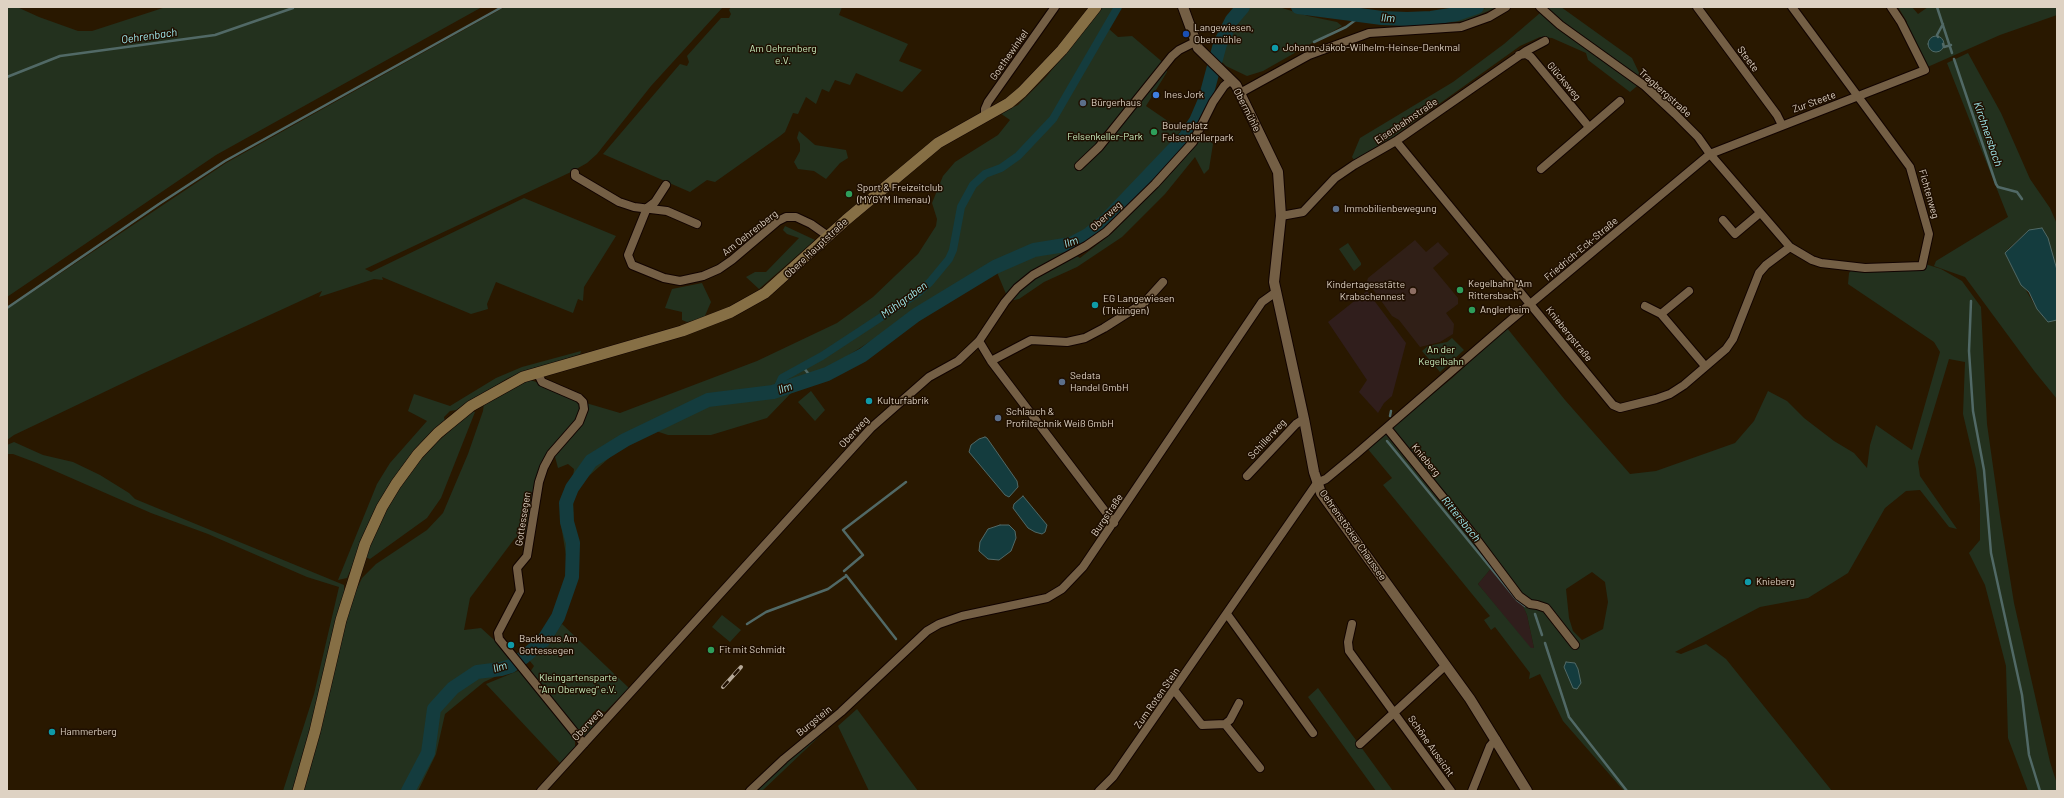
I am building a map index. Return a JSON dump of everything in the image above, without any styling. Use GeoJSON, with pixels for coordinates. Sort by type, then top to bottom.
{"type":"FeatureCollection","features":[{"type":"Feature","properties":{"kind":"main road","name":"Obere Hauptstraße"},"geometry":{"type":"LineString","coordinates":[[298,791],[351,585],[365,544],[382,507],[406,469],[438,433],[471,406],[523,377],[682,331],[731,312],[765,293],[778,284],[828,236],[938,143],[1016,98],[1040,75],[1096,7]]}},
{"type":"Feature","properties":{"kind":"street","name":"Goethewinkel"},"geometry":{"type":"LineString","coordinates":[[985,116],[985,109],[988,102],[1055,7]]}},
{"type":"Feature","properties":{"kind":"street","name":"Obermühle"},"geometry":{"type":"LineString","coordinates":[[1183,7],[1195,42],[1205,56],[1231,80],[1240,93],[1278,172],[1280,189]]}},
{"type":"Feature","properties":{"kind":"street"},"geometry":{"type":"LineString","coordinates":[[1240,93],[1322,50],[1369,34],[1461,27],[1489,17],[1506,7]]}},
{"type":"Feature","properties":{"kind":"street","name":"Tragbergstraße"},"geometry":{"type":"LineString","coordinates":[[1540,7],[1560,25],[1645,86],[1698,137],[1710,154],[1790,247],[1812,260],[1821,263],[1865,268],[1922,266]]}},
{"type":"Feature","properties":{"kind":"street","name":"Steete"},"geometry":{"type":"LineString","coordinates":[[1697,7],[1777,115],[1782,125]]}},
{"type":"Feature","properties":{"kind":"street"},"geometry":{"type":"LineString","coordinates":[[1792,7],[1859,96]]}},
{"type":"Feature","properties":{"kind":"street","name":"Zur Steete"},"geometry":{"type":"LineString","coordinates":[[1710,154],[1925,70],[1902,22],[1891,7]]}},
{"type":"Feature","properties":{"kind":"street","name":"Eisenbahnstraße"},"geometry":{"type":"LineString","coordinates":[[1281,216],[1303,212],[1335,178],[1354,165],[1396,141],[1519,55],[1545,41]]}},
{"type":"Feature","properties":{"kind":"street"},"geometry":{"type":"LineString","coordinates":[[1079,166],[1099,147],[1172,56],[1179,50],[1195,42]]}},
{"type":"Feature","properties":{"kind":"street","name":"Glücksweg"},"geometry":{"type":"LineString","coordinates":[[1519,55],[1526,54],[1530,57],[1589,127]]}},
{"type":"Feature","properties":{"kind":"street","name":"Oberweg"},"geometry":{"type":"LineString","coordinates":[[541,791],[870,428],[928,377],[958,361],[979,341],[1005,302],[1017,288],[1033,275],[1086,246],[1106,232],[1155,184],[1193,142],[1213,102],[1224,86],[1231,80]]}},
{"type":"Feature","properties":{"kind":"street","name":"Fichtenweg"},"geometry":{"type":"LineString","coordinates":[[1859,96],[1910,167],[1929,234],[1922,266]]}},
{"type":"Feature","properties":{"kind":"street"},"geometry":{"type":"LineString","coordinates":[[1541,169],[1620,102]]}},
{"type":"Feature","properties":{"kind":"street","name":"Kniebergstraße"},"geometry":{"type":"LineString","coordinates":[[1396,141],[1613,405],[1620,408],[1670,394],[1684,385],[1726,349],[1733,339],[1759,274],[1766,265],[1790,247]]}},
{"type":"Feature","properties":{"kind":"street","name":"Friedrich-Eck-Straße"},"geometry":{"type":"LineString","coordinates":[[1317,483],[1326,479],[1387,428],[1530,304],[1710,154]]}},
{"type":"Feature","properties":{"kind":"street"},"geometry":{"type":"LineString","coordinates":[[575,173],[575,176],[595,186],[609,197],[634,207],[668,211],[697,224]]}},
{"type":"Feature","properties":{"kind":"street","name":"Am Oehrenberg"},"geometry":{"type":"LineString","coordinates":[[666,185],[655,202],[646,208],[630,249],[629,261],[636,267],[672,280],[692,279],[719,269],[786,217],[796,217],[811,224],[828,236]]}},
{"type":"Feature","properties":{"kind":"street","name":"Oehrenstöcker Chaussee"},"geometry":{"type":"LineString","coordinates":[[1280,189],[1281,216],[1274,275],[1276,292],[1317,483],[1321,493],[1446,665],[1496,739],[1527,791]]}},
{"type":"Feature","properties":{"kind":"street"},"geometry":{"type":"LineString","coordinates":[[1723,220],[1735,234],[1760,212]]}},
{"type":"Feature","properties":{"kind":"street"},"geometry":{"type":"LineString","coordinates":[[991,361],[1031,340],[1067,342],[1084,338],[1104,328],[1144,302],[1163,282]]}},
{"type":"Feature","properties":{"kind":"street"},"geometry":{"type":"LineString","coordinates":[[1661,314],[1689,291]]}},
{"type":"Feature","properties":{"kind":"street","name":"Burgstraße"},"geometry":{"type":"LineString","coordinates":[[890,665],[927,631],[939,624],[962,616],[1047,598],[1055,594],[1083,567],[1262,302],[1276,292]]}},
{"type":"Feature","properties":{"kind":"street"},"geometry":{"type":"LineString","coordinates":[[1645,306],[1661,314],[1705,366]]}},
{"type":"Feature","properties":{"kind":"street"},"geometry":{"type":"LineString","coordinates":[[979,341],[991,361],[1114,523]]}},
{"type":"Feature","properties":{"kind":"street","name":"Gottessegen"},"geometry":{"type":"LineString","coordinates":[[537,372],[542,382],[579,398],[583,402],[584,409],[575,427],[552,454],[541,476],[527,556],[517,568],[520,591],[498,632],[499,639],[584,744]]}},
{"type":"Feature","properties":{"kind":"street","name":"Schillerweg"},"geometry":{"type":"LineString","coordinates":[[1247,476],[1296,424],[1304,419]]}},
{"type":"Feature","properties":{"kind":"street","name":"Knieberg"},"geometry":{"type":"LineString","coordinates":[[1387,428],[1457,514],[1519,596],[1530,604],[1546,608],[1575,645]]}},
{"type":"Feature","properties":{"kind":"street","name":"Zum Roten Stein"},"geometry":{"type":"LineString","coordinates":[[1099,791],[1114,777],[1317,483]]}},
{"type":"Feature","properties":{"kind":"street"},"geometry":{"type":"LineString","coordinates":[[1227,614],[1313,733]]}},
{"type":"Feature","properties":{"kind":"street","name":"Schöne Aussicht"},"geometry":{"type":"LineString","coordinates":[[1352,624],[1348,642],[1350,650],[1451,791]]}},
{"type":"Feature","properties":{"kind":"street","name":"Burgstein"},"geometry":{"type":"LineString","coordinates":[[750,791],[784,759],[841,712],[890,665]]}},
{"type":"Feature","properties":{"kind":"street","name":"Schöne Aussicht"},"geometry":{"type":"LineString","coordinates":[[1360,744],[1446,665]]}},
{"type":"Feature","properties":{"kind":"street"},"geometry":{"type":"LineString","coordinates":[[1174,690],[1202,725],[1225,724],[1230,720],[1240,703]]}},
{"type":"Feature","properties":{"kind":"street"},"geometry":{"type":"LineString","coordinates":[[1225,724],[1260,768]]}},
{"type":"Feature","properties":{"kind":"street"},"geometry":{"type":"LineString","coordinates":[[1472,791],[1490,746],[1496,739]]}},
{"type":"Feature","properties":{"kind":"shaded area","name":"Kindertagesstätte Krabschennest"},"geometry":{"type":"Polygon","coordinates":[[[1415,240],[1426,252],[1438,242],[1449,254],[1433,268],[1458,298],[1458,304],[1446,313],[1454,324],[1453,334],[1440,342],[1420,347],[1399,320],[1392,316],[1367,281],[1368,278],[1415,240]]]}},
{"type":"Feature","properties":{"kind":"shaded area"},"geometry":{"type":"Polygon","coordinates":[[[1367,291],[1406,343],[1392,396],[1384,403],[1378,413],[1359,392],[1367,380],[1328,322],[1367,291]]]}},
{"type":"Feature","properties":{"kind":"shaded area"},"geometry":{"type":"Polygon","coordinates":[[[1493,566],[1521,600],[1527,615],[1534,648],[1531,649],[1478,584],[1493,566]]]}},
{"type":"Feature","properties":{"kind":"green space"},"geometry":{"type":"Polygon","coordinates":[[[7,7],[17,7],[39,17],[78,31],[92,31],[166,7],[482,7],[216,155],[7,297],[7,7]]]}},
{"type":"Feature","properties":{"kind":"green space"},"geometry":{"type":"Polygon","coordinates":[[[505,7],[723,7],[651,86],[597,154],[587,163],[571,172],[365,269],[371,272],[524,198],[616,236],[584,287],[583,301],[578,299],[573,313],[496,282],[487,304],[488,309],[471,314],[382,277],[383,280],[374,279],[319,297],[322,291],[144,373],[14,435],[7,440],[7,309],[226,163],[505,7]]]}},
{"type":"Feature","properties":{"kind":"green space","name":"Am Oehrenberg e.V."},"geometry":{"type":"Polygon","coordinates":[[[731,7],[842,7],[839,15],[908,44],[899,61],[922,70],[902,92],[856,73],[850,85],[835,80],[829,92],[822,89],[816,104],[806,97],[798,114],[793,113],[785,132],[780,136],[715,182],[707,180],[690,192],[603,154],[680,64],[687,66],[689,62],[687,56],[721,18],[729,18],[731,14],[729,10],[731,7]]]}},
{"type":"Feature","properties":{"kind":"green space","name":"Felsenkeller-Park"},"geometry":{"type":"Polygon","coordinates":[[[1103,7],[1120,7],[1109,29],[1118,37],[1132,36],[1166,65],[1167,72],[1146,106],[1181,130],[1103,218],[1067,250],[1080,258],[1112,233],[1174,170],[1204,133],[1213,144],[1209,169],[1204,174],[1195,157],[1165,194],[1122,237],[1077,267],[1044,282],[1019,299],[1009,301],[996,270],[925,306],[793,391],[767,418],[711,435],[668,435],[653,430],[626,443],[573,490],[574,545],[567,561],[560,519],[566,486],[573,477],[574,469],[568,464],[558,468],[554,453],[579,426],[586,403],[620,413],[757,361],[837,323],[873,297],[918,254],[936,226],[937,219],[932,203],[943,176],[955,162],[998,135],[1010,120],[1000,113],[1018,105],[1046,77],[1103,7]]]}},
{"type":"Feature","properties":{"kind":"green space"},"geometry":{"type":"Polygon","coordinates":[[[1250,7],[1279,7],[1308,16],[1337,22],[1342,26],[1263,71],[1247,76],[1226,66],[1219,59],[1224,43],[1232,26],[1241,12],[1250,7]]]}},
{"type":"Feature","properties":{"kind":"green space"},"geometry":{"type":"Polygon","coordinates":[[[1488,7],[1497,7],[1466,21],[1439,23],[1439,19],[1470,14],[1488,7]]]}},
{"type":"Feature","properties":{"kind":"green space"},"geometry":{"type":"Polygon","coordinates":[[[1547,7],[1561,7],[1632,58],[1643,81],[1630,92],[1588,60],[1586,53],[1552,38],[1540,37],[1520,46],[1393,137],[1354,160],[1352,157],[1360,138],[1453,82],[1504,44],[1547,7]]]}},
{"type":"Feature","properties":{"kind":"green space"},"geometry":{"type":"Polygon","coordinates":[[[1898,7],[1912,7],[1918,14],[1928,7],[2057,7],[2057,15],[2000,35],[1923,69],[1902,31],[1907,22],[1898,7]]]}},
{"type":"Feature","properties":{"kind":"green space"},"geometry":{"type":"Polygon","coordinates":[[[1968,53],[2001,113],[2030,179],[2050,208],[2057,224],[2057,270],[2054,263],[2029,230],[2008,249],[2007,258],[2037,309],[2048,322],[2057,320],[2057,399],[2035,372],[1965,277],[1934,266],[1936,261],[2008,217],[1947,63],[1968,53]]]}},
{"type":"Feature","properties":{"kind":"green space"},"geometry":{"type":"Polygon","coordinates":[[[799,131],[815,145],[846,150],[848,158],[840,163],[826,179],[814,171],[798,169],[794,162],[800,151],[800,144],[797,138],[799,131]]]}},
{"type":"Feature","properties":{"kind":"green space"},"geometry":{"type":"Polygon","coordinates":[[[785,226],[815,240],[759,289],[746,277],[755,272],[766,272],[799,238],[787,234],[783,230],[785,226]]]}},
{"type":"Feature","properties":{"kind":"green space"},"geometry":{"type":"Polygon","coordinates":[[[1348,243],[1361,263],[1361,265],[1354,271],[1339,249],[1348,243]]]}},
{"type":"Feature","properties":{"kind":"green space"},"geometry":{"type":"Polygon","coordinates":[[[1922,263],[1941,269],[1962,281],[1981,307],[1987,424],[2000,516],[2014,603],[2050,762],[2057,784],[2057,791],[2028,791],[2008,738],[2006,666],[1985,585],[1969,553],[1980,540],[1980,505],[1976,469],[1963,414],[1965,362],[1949,359],[1918,462],[1920,476],[1957,529],[1949,527],[1920,490],[1906,491],[1885,508],[1848,573],[1808,598],[1760,607],[1675,652],[1681,654],[1706,644],[1726,659],[1832,791],[1624,791],[1563,721],[1540,674],[1529,679],[1530,673],[1495,627],[1491,630],[1484,620],[1490,616],[1383,485],[1392,478],[1367,448],[1451,379],[1507,328],[1565,400],[1630,474],[1656,471],[1735,443],[1754,421],[1768,391],[1787,401],[1804,418],[1834,441],[1854,453],[1867,468],[1870,445],[1876,425],[1912,450],[1940,352],[1934,342],[1848,284],[1849,273],[1854,267],[1922,263]],[[1493,566],[1478,584],[1531,648],[1534,648],[1527,615],[1521,601],[1493,566]],[[1592,572],[1566,589],[1569,618],[1573,631],[1582,640],[1603,629],[1608,602],[1605,582],[1592,572]]]}},
{"type":"Feature","properties":{"kind":"green space"},"geometry":{"type":"Polygon","coordinates":[[[702,283],[711,302],[704,318],[687,322],[682,320],[682,312],[665,308],[672,289],[702,283]]]}},
{"type":"Feature","properties":{"kind":"green space","name":"An der Kegelbahn"},"geometry":{"type":"Polygon","coordinates":[[[1452,338],[1464,350],[1440,372],[1422,351],[1428,346],[1447,342],[1452,338]]]}},
{"type":"Feature","properties":{"kind":"green space"},"geometry":{"type":"Polygon","coordinates":[[[581,351],[580,354],[508,378],[456,410],[450,411],[444,417],[445,422],[428,438],[353,564],[347,578],[338,580],[377,484],[390,463],[427,421],[408,411],[414,394],[450,406],[496,378],[522,367],[581,351]]]}},
{"type":"Feature","properties":{"kind":"green space"},"geometry":{"type":"Polygon","coordinates":[[[531,380],[574,397],[580,403],[581,411],[544,461],[528,533],[515,538],[470,598],[464,630],[481,628],[504,649],[512,661],[510,661],[516,667],[484,682],[445,714],[436,754],[418,791],[303,791],[352,599],[362,578],[376,564],[427,530],[443,513],[468,454],[483,411],[484,403],[517,385],[531,380]]]}},
{"type":"Feature","properties":{"kind":"green space"},"geometry":{"type":"Polygon","coordinates":[[[811,391],[825,410],[815,421],[798,402],[811,391]]]}},
{"type":"Feature","properties":{"kind":"green space"},"geometry":{"type":"Polygon","coordinates":[[[472,411],[475,412],[441,498],[427,518],[370,559],[365,557],[376,530],[396,492],[426,452],[472,411]]]}},
{"type":"Feature","properties":{"kind":"green space"},"geometry":{"type":"Polygon","coordinates":[[[14,442],[43,455],[73,462],[100,475],[129,493],[135,499],[344,585],[344,593],[306,748],[292,791],[283,791],[314,694],[339,587],[307,577],[208,534],[151,513],[37,463],[13,454],[7,454],[7,445],[14,442]]]}},
{"type":"Feature","properties":{"kind":"green space"},"geometry":{"type":"Polygon","coordinates":[[[722,615],[741,630],[730,642],[712,627],[722,615]]]}},
{"type":"Feature","properties":{"kind":"green space","name":"Kleingartensparte \"Am Oberweg\" e.V."},"geometry":{"type":"Polygon","coordinates":[[[562,624],[629,688],[605,712],[597,709],[592,714],[597,722],[584,737],[581,737],[530,672],[534,666],[529,660],[544,650],[562,624]]]}},
{"type":"Feature","properties":{"kind":"green space"},"geometry":{"type":"Polygon","coordinates":[[[520,670],[575,738],[575,747],[560,763],[486,684],[520,670]]]}},
{"type":"Feature","properties":{"kind":"green space"},"geometry":{"type":"Polygon","coordinates":[[[1318,688],[1393,791],[1376,791],[1308,697],[1318,688]]]}},
{"type":"Feature","properties":{"kind":"green space"},"geometry":{"type":"Polygon","coordinates":[[[857,709],[918,791],[869,791],[838,726],[857,709]]]}},
{"type":"Feature","properties":{"kind":"green space"},"geometry":{"type":"Polygon","coordinates":[[[825,731],[762,791],[754,791],[819,733],[825,731]]]}},
{"type":"Feature","properties":{"kind":"water"},"geometry":{"type":"Polygon","coordinates":[[[1933,36],[1939,36],[1944,41],[1942,50],[1939,52],[1933,52],[1928,47],[1928,41],[1933,36]]]}},
{"type":"Feature","properties":{"kind":"water"},"geometry":{"type":"Polygon","coordinates":[[[2042,228],[2048,238],[2057,270],[2057,320],[2048,322],[2037,309],[2029,292],[2021,285],[2005,253],[2029,230],[2042,228]]]}},
{"type":"Feature","properties":{"kind":"water"},"geometry":{"type":"Polygon","coordinates":[[[985,437],[1017,481],[1018,487],[1009,497],[1005,495],[969,452],[971,445],[979,439],[985,437]]]}},
{"type":"Feature","properties":{"kind":"water"},"geometry":{"type":"Polygon","coordinates":[[[1023,496],[1047,525],[1045,532],[1042,534],[1028,528],[1013,508],[1014,504],[1023,496]]]}},
{"type":"Feature","properties":{"kind":"water"},"geometry":{"type":"Polygon","coordinates":[[[1000,525],[1009,525],[1015,531],[1016,538],[1011,551],[999,560],[988,559],[979,551],[980,542],[988,529],[1000,525]]]}},
{"type":"Feature","properties":{"kind":"water"},"geometry":{"type":"Polygon","coordinates":[[[1566,662],[1575,663],[1578,669],[1581,683],[1577,689],[1573,688],[1564,667],[1566,662]]]}},
{"type":"Feature","properties":{"kind":"waterway"},"geometry":{"type":"LineString","coordinates":[[7,308],[159,204],[225,161],[502,7]]}},
{"type":"Feature","properties":{"kind":"waterway","name":"Mühlgraben"},"geometry":{"type":"LineString","coordinates":[[777,389],[782,378],[822,356],[918,293],[930,282],[949,259],[953,250],[961,207],[973,185],[985,174],[1001,168],[1018,156],[1053,119],[1118,7]]}},
{"type":"Feature","properties":{"kind":"waterway","name":"Ilm"},"geometry":{"type":"LineString","coordinates":[[408,791],[428,753],[434,709],[453,688],[477,672],[501,669],[511,666],[524,657],[543,641],[558,617],[572,577],[573,543],[567,522],[566,503],[572,488],[591,461],[625,440],[708,400],[773,392],[827,374],[863,355],[916,315],[995,267],[1034,250],[1071,244],[1088,235],[1105,221],[1186,136],[1196,121],[1205,100],[1220,44],[1232,20],[1243,7]]}},
{"type":"Feature","properties":{"kind":"waterway","name":"Ilm"},"geometry":{"type":"LineString","coordinates":[[1298,7],[1382,18],[1407,19],[1431,18],[1457,14],[1477,7]]}},
{"type":"Feature","properties":{"kind":"waterway","name":"Kirchnersbach"},"geometry":{"type":"LineString","coordinates":[[1937,7],[1952,53]]}},
{"type":"Feature","properties":{"kind":"waterway","name":"Oehrenbach"},"geometry":{"type":"LineString","coordinates":[[7,77],[60,56],[215,35],[293,8]]}},
{"type":"Feature","properties":{"kind":"waterway","name":"Rittersbach"},"geometry":{"type":"LineString","coordinates":[[1314,42],[1346,27],[1361,16]]}},
{"type":"Feature","properties":{"kind":"waterway"},"geometry":{"type":"LineString","coordinates":[[1938,37],[1937,35],[1943,24]]}},
{"type":"Feature","properties":{"kind":"waterway","name":"Kirchnersbach"},"geometry":{"type":"LineString","coordinates":[[1943,44],[1944,47],[1951,45]]}},
{"type":"Feature","properties":{"kind":"waterway","name":"Kirchnersbach"},"geometry":{"type":"LineString","coordinates":[[1954,59],[1996,184],[1998,187],[2017,192],[2022,199]]}},
{"type":"Feature","properties":{"kind":"waterway"},"geometry":{"type":"LineString","coordinates":[[1971,301],[1969,351],[1973,411],[1984,470],[1991,553],[2022,695],[2029,755],[2040,791]]}},
{"type":"Feature","properties":{"kind":"waterway"},"geometry":{"type":"LineString","coordinates":[[803,367],[812,378]]}},
{"type":"Feature","properties":{"kind":"waterway","name":"Rittersbach"},"geometry":{"type":"LineString","coordinates":[[1390,416],[1391,411]]}},
{"type":"Feature","properties":{"kind":"waterway","name":"Rittersbach"},"geometry":{"type":"LineString","coordinates":[[1387,441],[1517,600],[1525,606]]}},
{"type":"Feature","properties":{"kind":"waterway"},"geometry":{"type":"LineString","coordinates":[[844,571],[863,555],[843,530],[906,482]]}},
{"type":"Feature","properties":{"kind":"waterway"},"geometry":{"type":"LineString","coordinates":[[846,575],[896,639]]}},
{"type":"Feature","properties":{"kind":"waterway"},"geometry":{"type":"LineString","coordinates":[[747,624],[766,612],[828,589],[846,576]]}},
{"type":"Feature","properties":{"kind":"waterway","name":"Rittersbach"},"geometry":{"type":"LineString","coordinates":[[1535,614],[1542,635]]}},
{"type":"Feature","properties":{"kind":"waterway","name":"Rittersbach"},"geometry":{"type":"LineString","coordinates":[[1545,643],[1569,717],[1627,791]]}},
{"type":"Feature","properties":{"kind":"railway"},"geometry":{"type":"LineString","coordinates":[[723,687],[741,667]]}},
{"type":"Feature","properties":{"kind":"place","name":"Langewiesen, Obermühle"},"geometry":{"type":"Point","coordinates":[1186,34]}},
{"type":"Feature","properties":{"kind":"place","name":"Johann-Jakob-Wilhelm-Heinse-Denkmal"},"geometry":{"type":"Point","coordinates":[1275,48]}},
{"type":"Feature","properties":{"kind":"place","name":"Ines Jork"},"geometry":{"type":"Point","coordinates":[1156,95]}},
{"type":"Feature","properties":{"kind":"place","name":"Bürgerhaus"},"geometry":{"type":"Point","coordinates":[1083,103]}},
{"type":"Feature","properties":{"kind":"place","name":"Bouleplatz Felsenkellerpark"},"geometry":{"type":"Point","coordinates":[1154,132]}},
{"type":"Feature","properties":{"kind":"place","name":"Sport & Freizeitclub (MYGYM Ilmenau)"},"geometry":{"type":"Point","coordinates":[849,194]}},
{"type":"Feature","properties":{"kind":"place","name":"Immobilienbewegung"},"geometry":{"type":"Point","coordinates":[1336,209]}},
{"type":"Feature","properties":{"kind":"place","name":"Kegelbahn \"Am Rittersbach\""},"geometry":{"type":"Point","coordinates":[1460,290]}},
{"type":"Feature","properties":{"kind":"place","name":"Kindertagesstätte Krabschennest"},"geometry":{"type":"Point","coordinates":[1413,291]}},
{"type":"Feature","properties":{"kind":"place","name":"EG Langewiesen (Thüingen)"},"geometry":{"type":"Point","coordinates":[1095,305]}},
{"type":"Feature","properties":{"kind":"place","name":"Anglerheim"},"geometry":{"type":"Point","coordinates":[1472,310]}},
{"type":"Feature","properties":{"kind":"place","name":"Sedata Handel GmbH"},"geometry":{"type":"Point","coordinates":[1062,382]}},
{"type":"Feature","properties":{"kind":"place","name":"Kulturfabrik"},"geometry":{"type":"Point","coordinates":[869,401]}},
{"type":"Feature","properties":{"kind":"place","name":"Schlauch & Profiltechnik Weiß GmbH"},"geometry":{"type":"Point","coordinates":[998,418]}},
{"type":"Feature","properties":{"kind":"place","name":"Knieberg"},"geometry":{"type":"Point","coordinates":[1748,582]}},
{"type":"Feature","properties":{"kind":"place","name":"Backhaus Am Gottessegen"},"geometry":{"type":"Point","coordinates":[511,645]}},
{"type":"Feature","properties":{"kind":"place","name":"Fit mit Schmidt"},"geometry":{"type":"Point","coordinates":[711,650]}},
{"type":"Feature","properties":{"kind":"place","name":"Hammerberg"},"geometry":{"type":"Point","coordinates":[52,732]}}]}
